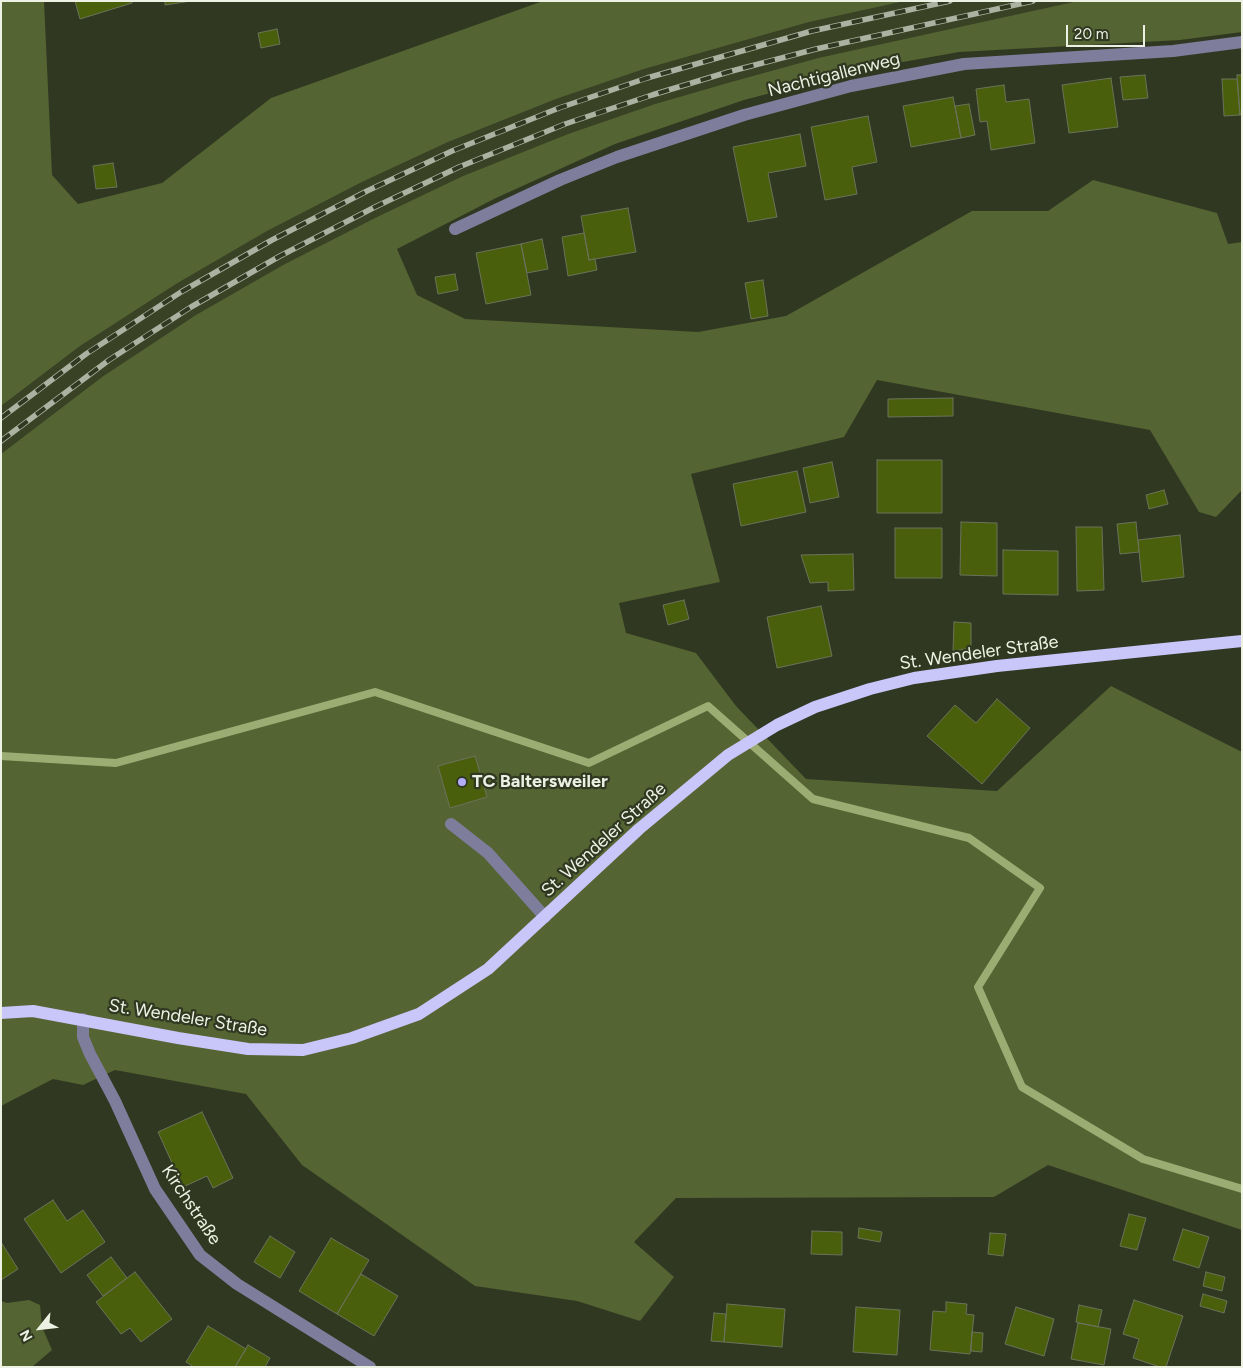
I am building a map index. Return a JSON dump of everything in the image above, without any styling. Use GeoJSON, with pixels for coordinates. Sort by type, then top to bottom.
{"type":"FeatureCollection","features":[{"type":"Feature","properties":{"kind":"main road","name":"St. Wendeler Straße"},"geometry":{"type":"LineString","coordinates":[[1,1013],[33,1011],[248,1049],[303,1050],[352,1038],[419,1014],[488,969],[639,829],[728,755],[777,725],[815,707],[870,689],[914,678],[997,666],[1242,641]]}},
{"type":"Feature","properties":{"kind":"street","name":"Nachtigallenweg"},"geometry":{"type":"LineString","coordinates":[[455,229],[560,180],[617,157],[744,115],[851,86],[964,64],[1173,52],[1242,42]]}},
{"type":"Feature","properties":{"kind":"street"},"geometry":{"type":"LineString","coordinates":[[451,824],[488,853],[544,916]]}},
{"type":"Feature","properties":{"kind":"street","name":"Kirchstraße"},"geometry":{"type":"LineString","coordinates":[[83,1019],[83,1037],[90,1054],[155,1189],[200,1255],[237,1284],[370,1367]]}},
{"type":"Feature","properties":{"kind":"shaded area"},"geometry":{"type":"Polygon","coordinates":[[[1,1],[44,1],[52,175],[78,204],[162,183],[271,98],[543,1],[905,1],[809,22],[644,69],[556,99],[448,142],[362,182],[267,231],[176,284],[80,346],[1,406],[1,1]]]}},
{"type":"Feature","properties":{"kind":"shaded area"},"geometry":{"type":"Polygon","coordinates":[[[905,1],[1078,1],[818,58],[731,82],[655,104],[568,134],[463,176],[379,216],[102,377],[1,454],[1,406],[80,346],[176,284],[267,231],[362,182],[448,142],[556,99],[644,69],[809,22],[905,1]]]}},
{"type":"Feature","properties":{"kind":"shaded area"},"geometry":{"type":"Polygon","coordinates":[[[1078,1],[1242,1],[1242,32],[1180,40],[959,52],[858,70],[744,100],[615,144],[496,198],[397,249],[417,295],[465,319],[698,332],[786,316],[972,211],[1048,211],[1093,180],[1217,213],[1228,244],[1242,242],[1242,490],[1216,517],[1199,512],[1150,430],[877,380],[844,437],[691,474],[720,582],[619,603],[626,633],[696,653],[736,706],[806,779],[997,791],[1111,686],[1242,752],[1242,1230],[1048,1165],[994,1197],[676,1198],[634,1242],[674,1277],[640,1321],[577,1301],[475,1286],[302,1165],[246,1094],[115,1070],[83,1085],[53,1079],[1,1106],[1,454],[102,377],[196,315],[285,264],[463,176],[568,134],[655,104],[731,82],[818,58],[1078,1]]]}},
{"type":"Feature","properties":{"kind":"shaded area"},"geometry":{"type":"Polygon","coordinates":[[[29,1300],[40,1305],[42,1327],[52,1350],[32,1367],[1,1367],[1,1301],[7,1303],[29,1300]]]}},
{"type":"Feature","properties":{"kind":"building"},"geometry":{"type":"Polygon","coordinates":[[[75,1],[132,1],[132,3],[80,19],[75,1]]]}},
{"type":"Feature","properties":{"kind":"building"},"geometry":{"type":"Polygon","coordinates":[[[165,1],[191,1],[165,5],[165,1]]]}},
{"type":"Feature","properties":{"kind":"building"},"geometry":{"type":"Polygon","coordinates":[[[277,29],[280,44],[261,48],[258,33],[277,29]]]}},
{"type":"Feature","properties":{"kind":"building"},"geometry":{"type":"Polygon","coordinates":[[[1145,75],[1148,98],[1123,100],[1120,77],[1145,75]]]}},
{"type":"Feature","properties":{"kind":"building"},"geometry":{"type":"Polygon","coordinates":[[[1237,75],[1242,75],[1242,114],[1240,115],[1237,75]]]}},
{"type":"Feature","properties":{"kind":"building"},"geometry":{"type":"Polygon","coordinates":[[[1111,78],[1118,127],[1069,133],[1062,85],[1111,78]]]}},
{"type":"Feature","properties":{"kind":"building"},"geometry":{"type":"Polygon","coordinates":[[[1222,79],[1237,79],[1240,115],[1224,116],[1222,79]]]}},
{"type":"Feature","properties":{"kind":"building"},"geometry":{"type":"Polygon","coordinates":[[[1004,85],[1006,102],[1029,99],[1035,143],[991,150],[987,121],[980,122],[976,89],[1004,85]]]}},
{"type":"Feature","properties":{"kind":"building"},"geometry":{"type":"Polygon","coordinates":[[[953,97],[961,138],[911,147],[903,106],[953,97]]]}},
{"type":"Feature","properties":{"kind":"building"},"geometry":{"type":"Polygon","coordinates":[[[969,104],[975,135],[961,138],[955,106],[969,104]]]}},
{"type":"Feature","properties":{"kind":"building"},"geometry":{"type":"Polygon","coordinates":[[[868,116],[877,162],[852,167],[857,194],[825,200],[811,127],[868,116]]]}},
{"type":"Feature","properties":{"kind":"building"},"geometry":{"type":"Polygon","coordinates":[[[800,134],[806,166],[768,173],[777,217],[748,222],[733,147],[800,134]]]}},
{"type":"Feature","properties":{"kind":"building"},"geometry":{"type":"Polygon","coordinates":[[[113,163],[117,187],[96,189],[93,166],[113,163]]]}},
{"type":"Feature","properties":{"kind":"building"},"geometry":{"type":"Polygon","coordinates":[[[628,208],[636,252],[589,260],[581,216],[628,208]]]}},
{"type":"Feature","properties":{"kind":"building"},"geometry":{"type":"Polygon","coordinates":[[[584,233],[589,260],[595,259],[597,270],[568,276],[562,237],[584,233]]]}},
{"type":"Feature","properties":{"kind":"building"},"geometry":{"type":"Polygon","coordinates":[[[542,239],[548,269],[527,273],[521,244],[542,239]]]}},
{"type":"Feature","properties":{"kind":"building"},"geometry":{"type":"Polygon","coordinates":[[[521,244],[531,295],[486,304],[476,253],[521,244]]]}},
{"type":"Feature","properties":{"kind":"building"},"geometry":{"type":"Polygon","coordinates":[[[455,274],[458,290],[438,294],[435,277],[455,274]]]}},
{"type":"Feature","properties":{"kind":"building"},"geometry":{"type":"Polygon","coordinates":[[[763,280],[768,316],[751,319],[745,283],[763,280]]]}},
{"type":"Feature","properties":{"kind":"building"},"geometry":{"type":"Polygon","coordinates":[[[953,398],[953,416],[888,417],[888,399],[953,398]]]}},
{"type":"Feature","properties":{"kind":"building"},"geometry":{"type":"Polygon","coordinates":[[[877,460],[942,460],[942,513],[877,513],[877,460]]]}},
{"type":"Feature","properties":{"kind":"building"},"geometry":{"type":"Polygon","coordinates":[[[832,462],[839,497],[810,503],[803,468],[832,462]]]}},
{"type":"Feature","properties":{"kind":"building"},"geometry":{"type":"Polygon","coordinates":[[[797,471],[806,512],[741,526],[733,484],[797,471]]]}},
{"type":"Feature","properties":{"kind":"building"},"geometry":{"type":"Polygon","coordinates":[[[1164,490],[1168,504],[1149,509],[1146,495],[1164,490]]]}},
{"type":"Feature","properties":{"kind":"building"},"geometry":{"type":"Polygon","coordinates":[[[961,522],[997,523],[997,576],[960,575],[961,522]]]}},
{"type":"Feature","properties":{"kind":"building"},"geometry":{"type":"Polygon","coordinates":[[[1136,522],[1139,552],[1120,554],[1117,524],[1136,522]]]}},
{"type":"Feature","properties":{"kind":"building"},"geometry":{"type":"Polygon","coordinates":[[[1076,527],[1102,527],[1104,590],[1077,591],[1076,527]]]}},
{"type":"Feature","properties":{"kind":"building"},"geometry":{"type":"Polygon","coordinates":[[[895,528],[942,528],[942,578],[895,578],[895,528]]]}},
{"type":"Feature","properties":{"kind":"building"},"geometry":{"type":"Polygon","coordinates":[[[1180,535],[1184,577],[1142,582],[1138,540],[1180,535]]]}},
{"type":"Feature","properties":{"kind":"building"},"geometry":{"type":"Polygon","coordinates":[[[1003,550],[1058,551],[1058,595],[1003,594],[1003,550]]]}},
{"type":"Feature","properties":{"kind":"building"},"geometry":{"type":"Polygon","coordinates":[[[853,554],[854,590],[828,591],[828,582],[810,583],[801,555],[853,554]]]}},
{"type":"Feature","properties":{"kind":"building"},"geometry":{"type":"Polygon","coordinates":[[[684,600],[689,619],[668,625],[663,605],[684,600]]]}},
{"type":"Feature","properties":{"kind":"building"},"geometry":{"type":"Polygon","coordinates":[[[821,606],[832,656],[777,668],[767,617],[821,606]]]}},
{"type":"Feature","properties":{"kind":"building"},"geometry":{"type":"Polygon","coordinates":[[[954,622],[971,623],[971,648],[953,651],[954,622]]]}},
{"type":"Feature","properties":{"kind":"building"},"geometry":{"type":"Polygon","coordinates":[[[997,699],[1030,728],[982,784],[927,736],[955,705],[976,723],[997,699]]]}},
{"type":"Feature","properties":{"kind":"building","name":"TC Baltersweiler"},"geometry":{"type":"Polygon","coordinates":[[[475,756],[487,797],[450,808],[438,766],[475,756]]]}},
{"type":"Feature","properties":{"kind":"building"},"geometry":{"type":"Polygon","coordinates":[[[202,1112],[233,1178],[213,1188],[207,1176],[183,1187],[158,1132],[202,1112]]]}},
{"type":"Feature","properties":{"kind":"building"},"geometry":{"type":"Polygon","coordinates":[[[53,1200],[67,1221],[83,1210],[105,1242],[61,1273],[24,1219],[53,1200]]]}},
{"type":"Feature","properties":{"kind":"building"},"geometry":{"type":"Polygon","coordinates":[[[1129,1214],[1146,1218],[1137,1250],[1120,1246],[1129,1214]]]}},
{"type":"Feature","properties":{"kind":"building"},"geometry":{"type":"Polygon","coordinates":[[[859,1228],[882,1232],[880,1242],[858,1238],[859,1228]]]}},
{"type":"Feature","properties":{"kind":"building"},"geometry":{"type":"Polygon","coordinates":[[[1183,1229],[1209,1237],[1199,1268],[1173,1260],[1183,1229]]]}},
{"type":"Feature","properties":{"kind":"building"},"geometry":{"type":"Polygon","coordinates":[[[812,1231],[842,1232],[842,1255],[811,1254],[812,1231]]]}},
{"type":"Feature","properties":{"kind":"building"},"geometry":{"type":"Polygon","coordinates":[[[990,1233],[1006,1234],[1003,1256],[988,1254],[990,1233]]]}},
{"type":"Feature","properties":{"kind":"building"},"geometry":{"type":"Polygon","coordinates":[[[270,1236],[295,1252],[280,1278],[254,1262],[270,1236]]]}},
{"type":"Feature","properties":{"kind":"building"},"geometry":{"type":"Polygon","coordinates":[[[331,1238],[369,1260],[337,1314],[299,1291],[331,1238]]]}},
{"type":"Feature","properties":{"kind":"building"},"geometry":{"type":"Polygon","coordinates":[[[1,1242],[18,1269],[1,1280],[1,1242]]]}},
{"type":"Feature","properties":{"kind":"building"},"geometry":{"type":"Polygon","coordinates":[[[111,1257],[127,1278],[103,1296],[87,1275],[111,1257]]]}},
{"type":"Feature","properties":{"kind":"building"},"geometry":{"type":"Polygon","coordinates":[[[135,1272],[172,1319],[141,1342],[130,1328],[121,1334],[96,1302],[135,1272]]]}},
{"type":"Feature","properties":{"kind":"building"},"geometry":{"type":"Polygon","coordinates":[[[1206,1272],[1225,1277],[1222,1291],[1203,1286],[1206,1272]]]}},
{"type":"Feature","properties":{"kind":"building"},"geometry":{"type":"Polygon","coordinates":[[[361,1274],[398,1296],[374,1336],[337,1314],[361,1274]]]}},
{"type":"Feature","properties":{"kind":"building"},"geometry":{"type":"Polygon","coordinates":[[[1203,1294],[1227,1301],[1224,1313],[1200,1306],[1203,1294]]]}},
{"type":"Feature","properties":{"kind":"building"},"geometry":{"type":"Polygon","coordinates":[[[1134,1300],[1183,1316],[1166,1367],[1160,1367],[1133,1358],[1139,1339],[1123,1334],[1134,1300]]]}},
{"type":"Feature","properties":{"kind":"building"},"geometry":{"type":"Polygon","coordinates":[[[946,1302],[967,1304],[966,1314],[974,1315],[970,1354],[930,1350],[933,1311],[946,1312],[946,1302]]]}},
{"type":"Feature","properties":{"kind":"building"},"geometry":{"type":"Polygon","coordinates":[[[727,1304],[785,1309],[782,1347],[724,1342],[727,1304]]]}},
{"type":"Feature","properties":{"kind":"building"},"geometry":{"type":"Polygon","coordinates":[[[1079,1305],[1102,1310],[1098,1327],[1076,1322],[1079,1305]]]}},
{"type":"Feature","properties":{"kind":"building"},"geometry":{"type":"Polygon","coordinates":[[[856,1307],[900,1310],[897,1355],[853,1352],[856,1307]]]}},
{"type":"Feature","properties":{"kind":"building"},"geometry":{"type":"Polygon","coordinates":[[[1016,1307],[1054,1319],[1044,1356],[1005,1344],[1016,1307]]]}},
{"type":"Feature","properties":{"kind":"building"},"geometry":{"type":"Polygon","coordinates":[[[714,1313],[726,1314],[724,1342],[711,1341],[714,1313]]]}},
{"type":"Feature","properties":{"kind":"building"},"geometry":{"type":"Polygon","coordinates":[[[1078,1323],[1111,1329],[1104,1365],[1071,1359],[1078,1323]]]}},
{"type":"Feature","properties":{"kind":"building"},"geometry":{"type":"Polygon","coordinates":[[[208,1326],[246,1349],[235,1367],[194,1367],[186,1362],[208,1326]]]}},
{"type":"Feature","properties":{"kind":"building"},"geometry":{"type":"Polygon","coordinates":[[[972,1332],[983,1333],[982,1352],[971,1351],[972,1332]]]}},
{"type":"Feature","properties":{"kind":"building"},"geometry":{"type":"Polygon","coordinates":[[[248,1345],[270,1358],[265,1367],[235,1367],[248,1345]]]}},
{"type":"Feature","properties":{"kind":"waterway"},"geometry":{"type":"LineString","coordinates":[[1,756],[116,763],[375,692],[589,763],[708,706],[813,799],[969,838],[1040,888],[978,987],[1022,1087],[1143,1159],[1242,1189]]}},
{"type":"Feature","properties":{"kind":"railway"},"geometry":{"type":"LineString","coordinates":[[1,418],[86,354],[181,292],[272,240],[367,191],[452,151],[559,108],[647,78],[812,31],[950,1]]}},
{"type":"Feature","properties":{"kind":"railway"},"geometry":{"type":"LineString","coordinates":[[1,441],[109,360],[191,307],[280,256],[375,207],[459,167],[565,124],[728,72],[816,49],[1033,1]]}},
{"type":"Feature","properties":{"kind":"place","name":"TC Baltersweiler"},"geometry":{"type":"Point","coordinates":[462,782]}}]}
